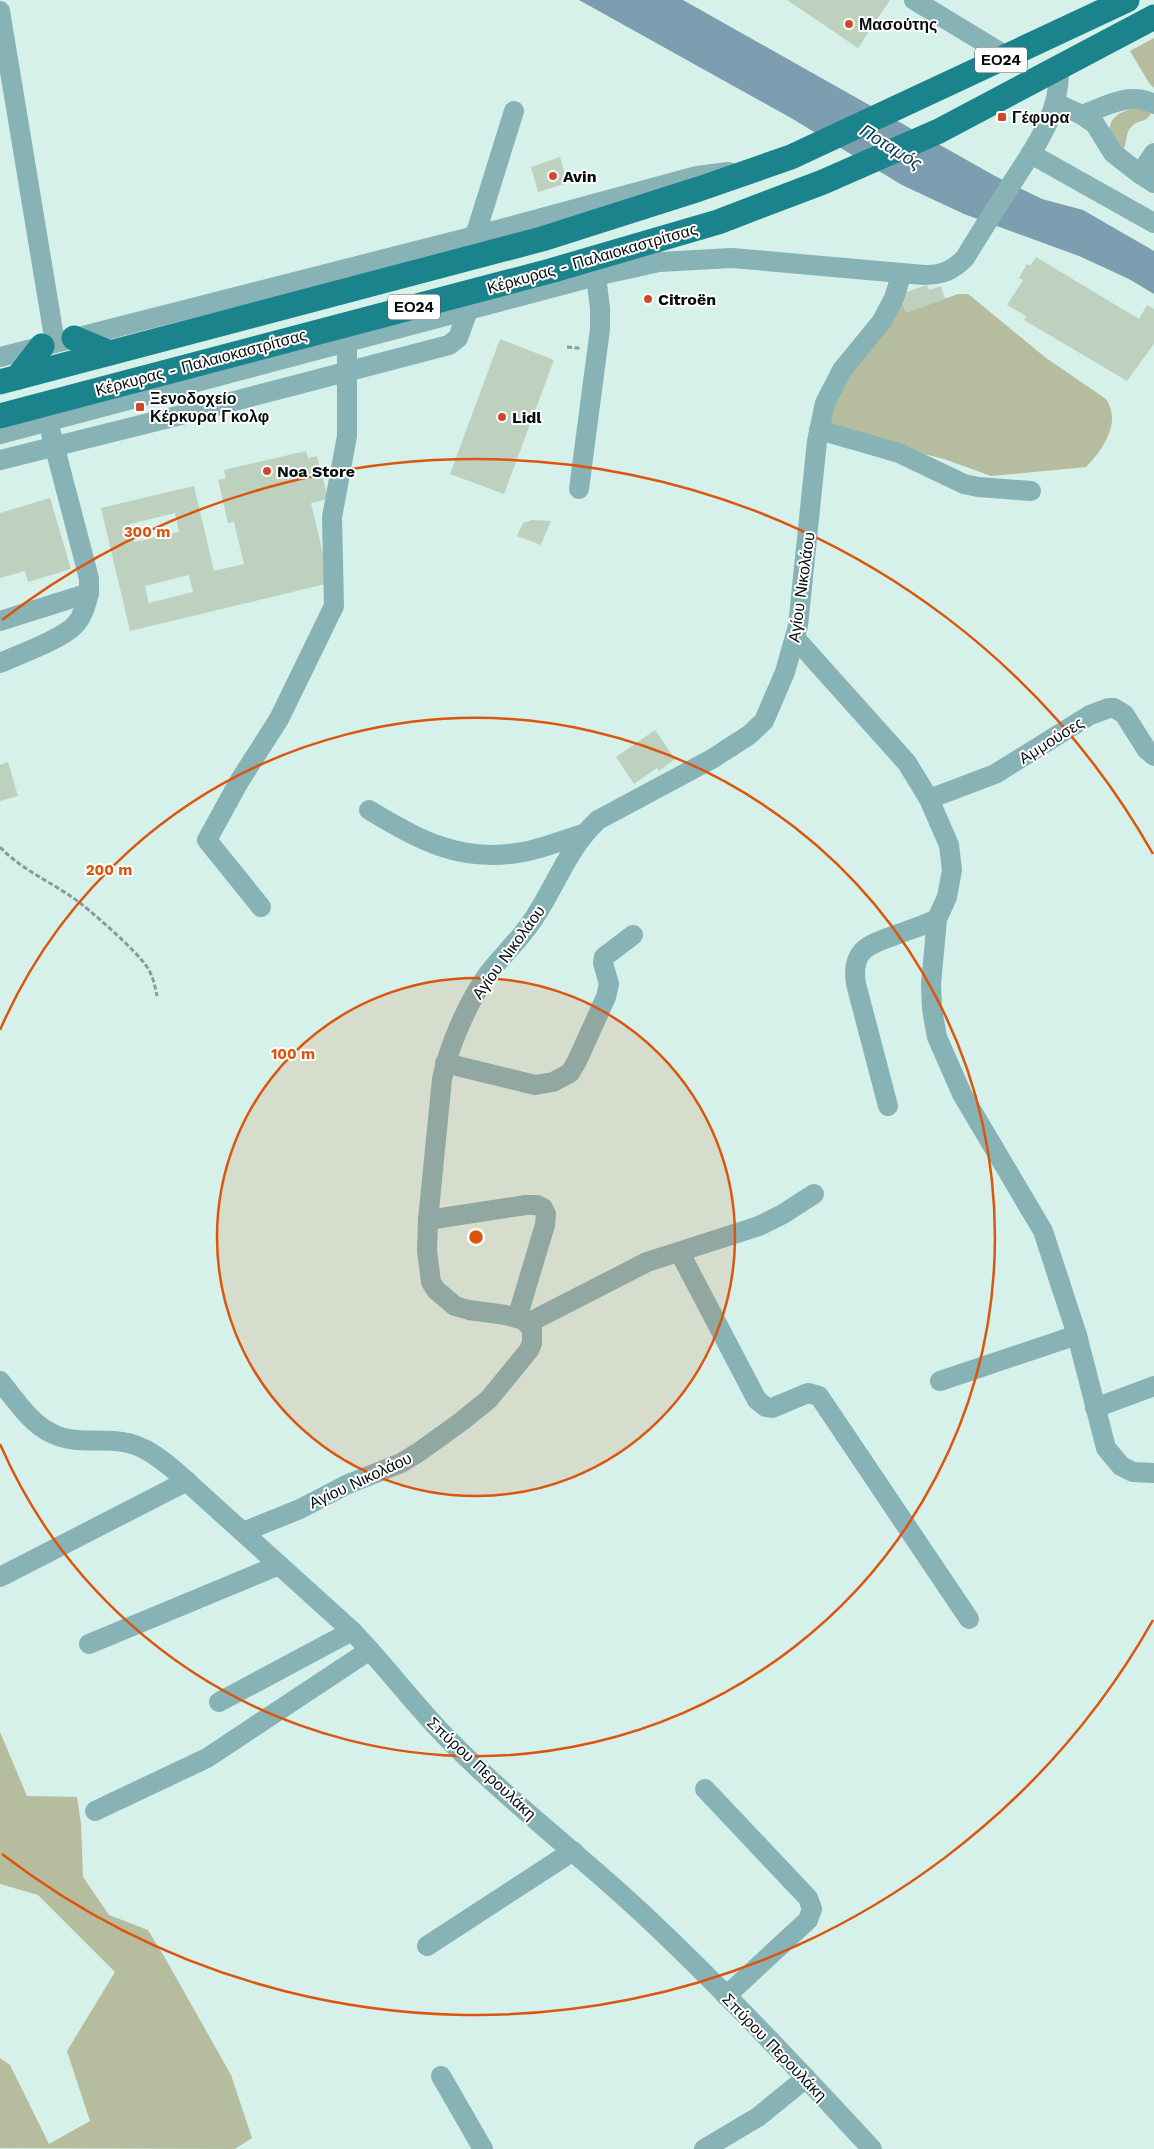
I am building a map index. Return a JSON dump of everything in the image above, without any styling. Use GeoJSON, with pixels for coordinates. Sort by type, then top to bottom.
{"type":"FeatureCollection","features":[{"type":"Feature","properties":{"kind":"main road","name":"Κέρκυρας - Παλαιοκαστρίτσας"},"geometry":{"type":"LineString","coordinates":[[9,380],[532,242],[607,219],[791,157],[1008,57],[1106,6],[1127,0]]}},
{"type":"Feature","properties":{"kind":"main road","name":"Κέρκυρας - Παλαιοκαστρίτσας"},"geometry":{"type":"LineString","coordinates":[[0,416],[71,397],[472,301],[595,267],[823,182],[939,131],[1154,18]]}},
{"type":"Feature","properties":{"kind":"main road"},"geometry":{"type":"LineString","coordinates":[[595,267],[607,219]]}},
{"type":"Feature","properties":{"kind":"main road"},"geometry":{"type":"LineString","coordinates":[[9,380],[57,342],[110,353]]}},
{"type":"Feature","properties":{"kind":"street"},"geometry":{"type":"LineString","coordinates":[[914,0],[1008,57]]}},
{"type":"Feature","properties":{"kind":"street"},"geometry":{"type":"LineString","coordinates":[[0,11],[57,342]]}},
{"type":"Feature","properties":{"kind":"street"},"geometry":{"type":"LineString","coordinates":[[579,488],[600,329],[600,308],[595,267],[732,258],[902,273],[937,275],[949,272],[965,258],[1046,129],[1056,103],[1060,85],[1059,68]]}},
{"type":"Feature","properties":{"kind":"street"},"geometry":{"type":"LineString","coordinates":[[1082,115],[1125,99],[1144,99],[1154,104]]}},
{"type":"Feature","properties":{"kind":"street"},"geometry":{"type":"LineString","coordinates":[[1056,103],[1082,115],[1095,124],[1113,153],[1147,178],[1154,153]]}},
{"type":"Feature","properties":{"kind":"street"},"geometry":{"type":"LineString","coordinates":[[475,236],[514,111]]}},
{"type":"Feature","properties":{"kind":"street"},"geometry":{"type":"LineString","coordinates":[[1031,154],[1154,223]]}},
{"type":"Feature","properties":{"kind":"street"},"geometry":{"type":"LineString","coordinates":[[0,357],[475,236],[697,176],[758,168]]}},
{"type":"Feature","properties":{"kind":"street","name":"Αγίου Νικολάου"},"geometry":{"type":"LineString","coordinates":[[243,1532],[300,1509],[346,1485],[401,1463],[419,1452],[489,1399],[529,1350],[534,1334],[532,1328],[522,1320],[462,1309],[455,1306],[436,1290],[431,1282],[428,1268],[428,1220],[445,1063],[471,1004],[488,975],[535,917],[583,834],[598,820],[712,759],[758,728],[764,720],[778,691],[795,638],[819,430],[825,403],[842,370],[882,321],[894,298],[902,273]]}},
{"type":"Feature","properties":{"kind":"street"},"geometry":{"type":"LineString","coordinates":[[0,434],[347,342],[472,301]]}},
{"type":"Feature","properties":{"kind":"street"},"geometry":{"type":"LineString","coordinates":[[0,460],[347,372],[452,343],[459,335],[472,301]]}},
{"type":"Feature","properties":{"kind":"street"},"geometry":{"type":"LineString","coordinates":[[261,907],[207,840],[240,780],[279,719],[334,606],[332,517],[347,436],[347,342]]}},
{"type":"Feature","properties":{"kind":"street"},"geometry":{"type":"LineString","coordinates":[[48,422],[71,397]]}},
{"type":"Feature","properties":{"kind":"street"},"geometry":{"type":"LineString","coordinates":[[0,663],[63,634],[74,626],[82,615],[89,593],[89,579],[48,422]]}},
{"type":"Feature","properties":{"kind":"street"},"geometry":{"type":"LineString","coordinates":[[819,430],[899,453],[964,484],[978,487],[1031,491]]}},
{"type":"Feature","properties":{"kind":"street"},"geometry":{"type":"LineString","coordinates":[[0,621],[89,593]]}},
{"type":"Feature","properties":{"kind":"street"},"geometry":{"type":"LineString","coordinates":[[795,638],[907,763],[929,799],[949,845],[952,870],[947,896],[938,919],[932,984],[932,1009],[937,1037],[962,1094],[1043,1231],[1078,1335],[1100,1432],[1106,1448],[1121,1466],[1133,1472],[1154,1473]]}},
{"type":"Feature","properties":{"kind":"street","name":"Αμμούσες"},"geometry":{"type":"LineString","coordinates":[[929,799],[995,774],[1090,715],[1108,708],[1114,708],[1124,714],[1147,750],[1154,756]]}},
{"type":"Feature","properties":{"kind":"street"},"geometry":{"type":"LineString","coordinates":[[369,810],[414,837],[463,853],[491,856],[518,853],[583,834]]}},
{"type":"Feature","properties":{"kind":"street"},"geometry":{"type":"LineString","coordinates":[[888,1106],[856,984],[854,971],[856,962],[861,952],[873,943],[938,919]]}},
{"type":"Feature","properties":{"kind":"street"},"geometry":{"type":"LineString","coordinates":[[445,1063],[535,1085],[553,1082],[570,1073],[606,997],[609,984],[603,963],[604,957],[633,935]]}},
{"type":"Feature","properties":{"kind":"street"},"geometry":{"type":"LineString","coordinates":[[522,1320],[647,1262],[680,1253],[759,1226],[783,1214],[814,1194]]}},
{"type":"Feature","properties":{"kind":"street"},"geometry":{"type":"LineString","coordinates":[[428,1220],[526,1205],[537,1205],[543,1208],[546,1214],[545,1225],[522,1320]]}},
{"type":"Feature","properties":{"kind":"street"},"geometry":{"type":"LineString","coordinates":[[680,1253],[757,1400],[761,1404],[772,1408],[808,1393],[819,1396],[969,1620]]}},
{"type":"Feature","properties":{"kind":"street"},"geometry":{"type":"LineString","coordinates":[[940,1381],[1078,1335]]}},
{"type":"Feature","properties":{"kind":"street","name":"Σπύρου Περουλάκη"},"geometry":{"type":"LineString","coordinates":[[0,1381],[32,1420],[50,1433],[66,1439],[124,1442],[151,1451],[187,1481],[352,1631],[450,1741],[644,1915],[806,2078],[872,2149]]}},
{"type":"Feature","properties":{"kind":"street"},"geometry":{"type":"LineString","coordinates":[[1095,1408],[1154,1386]]}},
{"type":"Feature","properties":{"kind":"street"},"geometry":{"type":"LineString","coordinates":[[0,1577],[187,1481]]}},
{"type":"Feature","properties":{"kind":"street"},"geometry":{"type":"LineString","coordinates":[[89,1644],[279,1565]]}},
{"type":"Feature","properties":{"kind":"street"},"geometry":{"type":"LineString","coordinates":[[219,1702],[352,1631]]}},
{"type":"Feature","properties":{"kind":"street"},"geometry":{"type":"LineString","coordinates":[[95,1811],[207,1758],[370,1650]]}},
{"type":"Feature","properties":{"kind":"street"},"geometry":{"type":"LineString","coordinates":[[705,1789],[808,1898],[812,1909],[808,1920],[726,1996]]}},
{"type":"Feature","properties":{"kind":"street"},"geometry":{"type":"LineString","coordinates":[[428,1946],[573,1851]]}},
{"type":"Feature","properties":{"kind":"street"},"geometry":{"type":"LineString","coordinates":[[441,2076],[483,2149]]}},
{"type":"Feature","properties":{"kind":"street"},"geometry":{"type":"LineString","coordinates":[[704,2149],[758,2117],[806,2078]]}},
{"type":"Feature","properties":{"kind":"path"},"geometry":{"type":"LineString","coordinates":[[0,847],[27,871],[74,898],[136,955],[146,965],[152,975],[157,996]]}},
{"type":"Feature","properties":{"kind":"green space"},"geometry":{"type":"Polygon","coordinates":[[[1154,38],[1154,88],[1130,51],[1154,38]]]}},
{"type":"Feature","properties":{"kind":"green space"},"geometry":{"type":"Polygon","coordinates":[[[1139,106],[1151,112],[1150,115],[1130,128],[1123,150],[1109,141],[1110,126],[1115,117],[1139,106]]]}},
{"type":"Feature","properties":{"kind":"green space"},"geometry":{"type":"Polygon","coordinates":[[[958,294],[968,294],[1046,358],[1106,399],[1112,417],[1111,426],[1104,444],[1086,467],[991,476],[944,459],[865,439],[825,426],[836,394],[902,302],[906,312],[958,294]]]}},
{"type":"Feature","properties":{"kind":"green space"},"geometry":{"type":"Polygon","coordinates":[[[0,1732],[27,1796],[77,1797],[81,1824],[83,1877],[109,1915],[148,1930],[231,2075],[252,2138],[235,2149],[0,2148],[0,2058],[10,2065],[49,2144],[90,2121],[67,2051],[115,1972],[38,1895],[0,1884],[0,1732]]]}},
{"type":"Feature","properties":{"kind":"water","name":"Ποταμός"},"geometry":{"type":"Polygon","coordinates":[[[579,0],[683,0],[995,176],[1042,199],[1083,210],[1154,251],[1154,294],[1129,279],[1079,256],[964,214],[902,185],[791,118],[579,0]]]}},
{"type":"Feature","properties":{"kind":"building","name":"Μασούτης"},"geometry":{"type":"Polygon","coordinates":[[[787,0],[890,0],[858,48],[787,0]]]}},
{"type":"Feature","properties":{"kind":"building"},"geometry":{"type":"Polygon","coordinates":[[[560,157],[567,183],[538,192],[531,167],[560,157]]]}},
{"type":"Feature","properties":{"kind":"building"},"geometry":{"type":"Polygon","coordinates":[[[1036,257],[1139,319],[1147,305],[1154,309],[1154,344],[1127,381],[1024,320],[1026,316],[1007,305],[1023,280],[1019,278],[1027,264],[1030,266],[1036,257]]]}},
{"type":"Feature","properties":{"kind":"building"},"geometry":{"type":"Polygon","coordinates":[[[927,285],[929,290],[941,286],[945,299],[906,313],[900,294],[927,285]]]}},
{"type":"Feature","properties":{"kind":"building","name":"Lidl"},"geometry":{"type":"Polygon","coordinates":[[[500,339],[554,360],[504,494],[450,474],[500,339]]]}},
{"type":"Feature","properties":{"kind":"building"},"geometry":{"type":"Polygon","coordinates":[[[306,451],[308,458],[317,456],[328,499],[311,503],[330,583],[130,631],[101,508],[194,486],[214,571],[244,564],[234,522],[228,523],[218,480],[226,478],[224,470],[306,451]],[[175,513],[130,524],[134,542],[179,532],[175,513]],[[189,575],[145,586],[149,603],[193,592],[189,575]]]}},
{"type":"Feature","properties":{"kind":"building"},"geometry":{"type":"Polygon","coordinates":[[[50,498],[71,569],[28,582],[25,571],[0,578],[0,513],[50,498]]]}},
{"type":"Feature","properties":{"kind":"building"},"geometry":{"type":"Polygon","coordinates":[[[532,520],[551,521],[541,545],[517,536],[523,523],[532,520]]]}},
{"type":"Feature","properties":{"kind":"building"},"geometry":{"type":"Polygon","coordinates":[[[655,730],[675,759],[659,771],[657,768],[634,784],[616,757],[655,730]]]}},
{"type":"Feature","properties":{"kind":"building"},"geometry":{"type":"Polygon","coordinates":[[[8,762],[18,796],[0,801],[0,765],[8,762]]]}},
{"type":"Feature","properties":{"kind":"place","name":"Μασούτης"},"geometry":{"type":"Point","coordinates":[849,24]}},
{"type":"Feature","properties":{"kind":"place","name":"Γέφυρα"},"geometry":{"type":"Point","coordinates":[1002,117]}},
{"type":"Feature","properties":{"kind":"place","name":"Avin"},"geometry":{"type":"Point","coordinates":[553,176]}},
{"type":"Feature","properties":{"kind":"place","name":"Citroën"},"geometry":{"type":"Point","coordinates":[648,299]}},
{"type":"Feature","properties":{"kind":"place","name":"Ξενοδοχείο Κέρκυρα Γκολφ"},"geometry":{"type":"Point","coordinates":[140,407]}},
{"type":"Feature","properties":{"kind":"place","name":"Lidl"},"geometry":{"type":"Point","coordinates":[502,417]}},
{"type":"Feature","properties":{"kind":"place","name":"Noa Store"},"geometry":{"type":"Point","coordinates":[267,471]}}]}
